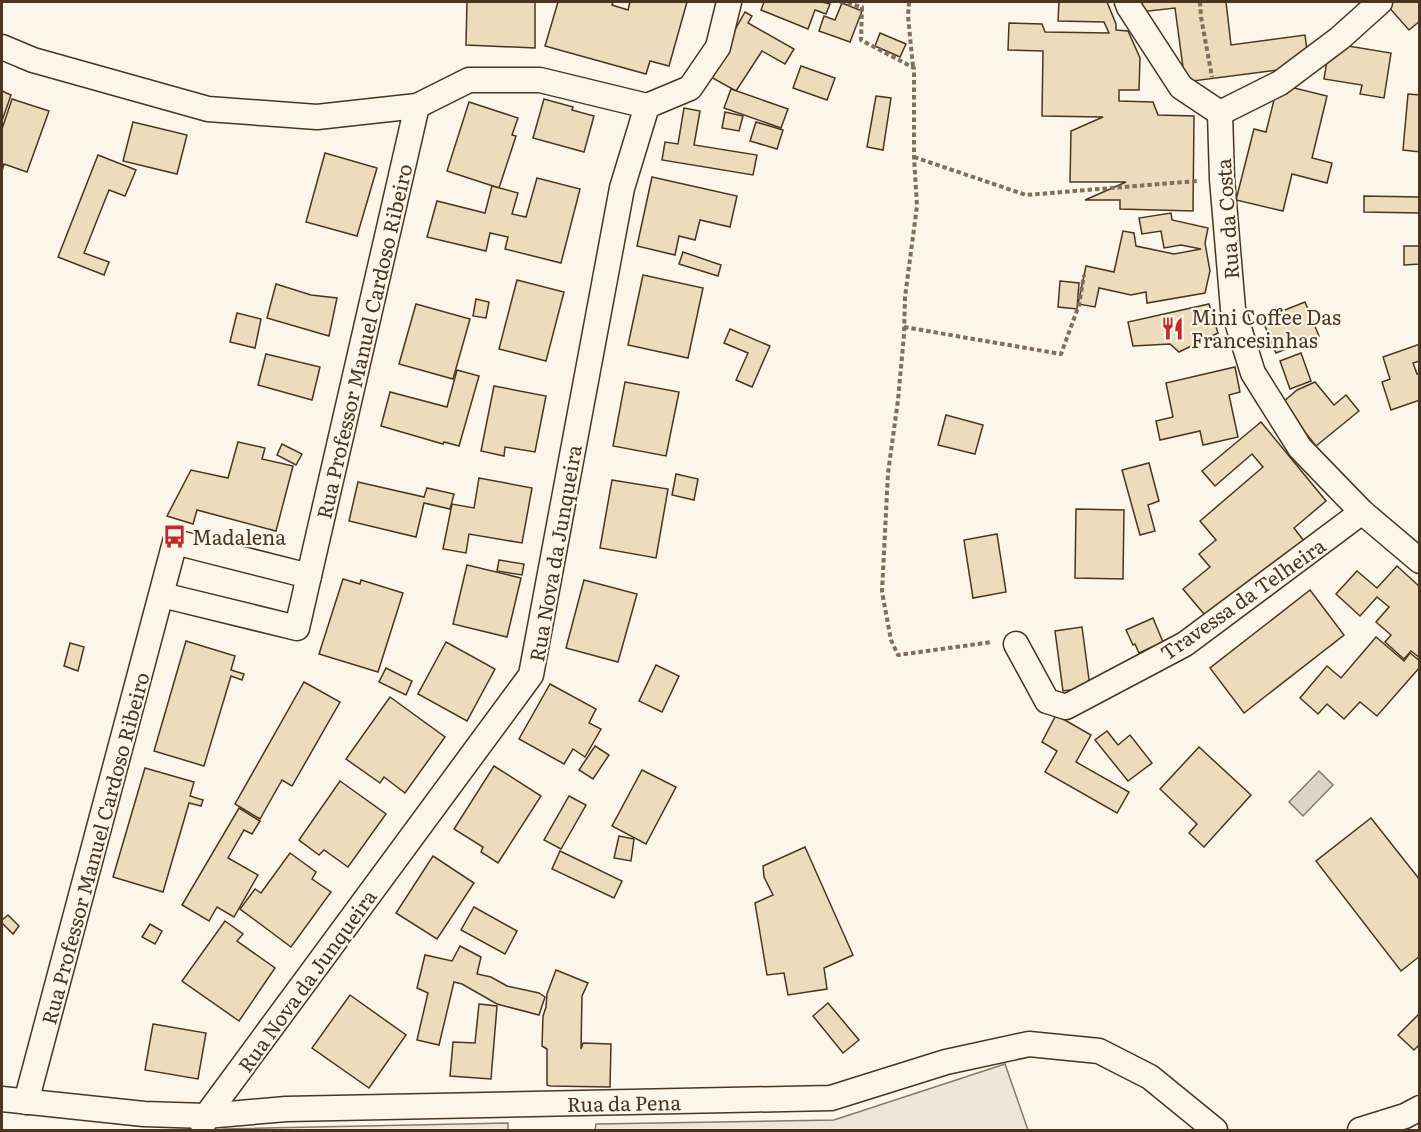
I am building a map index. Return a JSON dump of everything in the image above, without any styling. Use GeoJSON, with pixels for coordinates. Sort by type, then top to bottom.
{"type":"FeatureCollection","features":[{"type":"Feature","properties":{"kind":"street"},"geometry":{"type":"LineString","coordinates":[[2,47],[33,60],[208,109],[317,117],[417,106],[470,80],[540,80],[647,106],[690,88],[718,47],[729,2]]}},
{"type":"Feature","properties":{"kind":"street"},"geometry":{"type":"LineString","coordinates":[[1127,2],[1181,87],[1220,113],[1280,83],[1340,38],[1380,2]]}},
{"type":"Feature","properties":{"kind":"street","name":"Rua Professor Manuel Cardoso Ribeiro"},"geometry":{"type":"LineString","coordinates":[[162,595],[297,628],[417,106]]}},
{"type":"Feature","properties":{"kind":"street","name":"Rua Nova da Junqueira"},"geometry":{"type":"LineString","coordinates":[[203,1123],[531,675],[622,188],[647,106]]}},
{"type":"Feature","properties":{"kind":"street","name":"Rua da Costa"},"geometry":{"type":"LineString","coordinates":[[1220,113],[1222,178],[1233,309],[1252,373],[1300,448],[1362,512],[1419,561]]}},
{"type":"Feature","properties":{"kind":"street","name":"Travessa da Telheira"},"geometry":{"type":"LineString","coordinates":[[1016,644],[1047,701],[1066,707],[1185,644],[1362,512]]}},
{"type":"Feature","properties":{"kind":"street","name":"Rua Professor Manuel Cardoso Ribeiro"},"geometry":{"type":"LineString","coordinates":[[26,1102],[175,542],[309,576]]}},
{"type":"Feature","properties":{"kind":"street","name":"Rua da Pena"},"geometry":{"type":"LineString","coordinates":[[2,1100],[144,1114],[203,1123],[286,1108],[831,1098],[946,1062],[1029,1044],[1099,1052],[1150,1077],[1215,1131]]}},
{"type":"Feature","properties":{"kind":"street"},"geometry":{"type":"LineString","coordinates":[[1360,1131],[1405,1116],[1419,1108]]}},
{"type":"Feature","properties":{"kind":"path"},"geometry":{"type":"LineString","coordinates":[[840,2],[862,7],[861,40],[914,68]]}},
{"type":"Feature","properties":{"kind":"path"},"geometry":{"type":"LineString","coordinates":[[909,2],[908,16],[914,68],[914,157],[917,206],[905,297],[898,400],[888,473],[882,592],[891,640],[898,655],[1007,640],[1016,644]]}},
{"type":"Feature","properties":{"kind":"path"},"geometry":{"type":"LineString","coordinates":[[1200,2],[1220,113]]}},
{"type":"Feature","properties":{"kind":"path"},"geometry":{"type":"LineString","coordinates":[[914,157],[1026,195],[1222,178]]}},
{"type":"Feature","properties":{"kind":"path"},"geometry":{"type":"LineString","coordinates":[[904,327],[1061,354],[1079,305],[1084,275]]}},
{"type":"Feature","properties":{"kind":"shaded area"},"geometry":{"type":"Polygon","coordinates":[[[1319,771],[1333,785],[1303,816],[1289,802],[1319,771]]]}},
{"type":"Feature","properties":{"kind":"shaded area"},"geometry":{"type":"Polygon","coordinates":[[[1005,1064],[1028,1130],[595,1130],[596,1124],[834,1120],[1005,1064]]]}},
{"type":"Feature","properties":{"kind":"shaded area"},"geometry":{"type":"Polygon","coordinates":[[[508,1123],[508,1130],[223,1130],[223,1129],[508,1123]]]}},
{"type":"Feature","properties":{"kind":"building"},"geometry":{"type":"Polygon","coordinates":[[[467,2],[535,2],[535,48],[466,45],[467,2]]]}},
{"type":"Feature","properties":{"kind":"building"},"geometry":{"type":"Polygon","coordinates":[[[558,2],[613,2],[612,5],[628,10],[630,2],[687,2],[669,66],[650,61],[646,74],[545,46],[558,2]]]}},
{"type":"Feature","properties":{"kind":"building"},"geometry":{"type":"Polygon","coordinates":[[[764,2],[830,4],[826,14],[815,10],[808,29],[761,10],[764,2]]]}},
{"type":"Feature","properties":{"kind":"building"},"geometry":{"type":"Polygon","coordinates":[[[1059,2],[1107,2],[1116,24],[1116,30],[1128,31],[1140,58],[1139,90],[1119,90],[1119,101],[1153,102],[1158,115],[1194,116],[1193,211],[1120,209],[1120,200],[1085,200],[1126,182],[1070,182],[1071,131],[1103,117],[1042,116],[1043,51],[1008,50],[1009,23],[1042,24],[1045,32],[1109,33],[1104,22],[1058,21],[1059,2]]]}},
{"type":"Feature","properties":{"kind":"building"},"geometry":{"type":"Polygon","coordinates":[[[1130,2],[1226,2],[1231,45],[1305,35],[1309,66],[1185,82],[1175,8],[1131,13],[1130,2]]]}},
{"type":"Feature","properties":{"kind":"building"},"geometry":{"type":"Polygon","coordinates":[[[1389,2],[1420,2],[1420,21],[1409,30],[1386,4],[1389,2]]]}},
{"type":"Feature","properties":{"kind":"building"},"geometry":{"type":"Polygon","coordinates":[[[842,3],[862,11],[850,42],[819,31],[824,16],[835,20],[842,3]]]}},
{"type":"Feature","properties":{"kind":"building"},"geometry":{"type":"Polygon","coordinates":[[[745,12],[752,16],[748,23],[794,49],[785,64],[762,51],[736,91],[709,76],[745,12]]]}},
{"type":"Feature","properties":{"kind":"building"},"geometry":{"type":"Polygon","coordinates":[[[880,33],[906,44],[900,57],[875,46],[880,33]]]}},
{"type":"Feature","properties":{"kind":"building"},"geometry":{"type":"Polygon","coordinates":[[[1330,43],[1391,53],[1384,98],[1360,94],[1362,85],[1324,79],[1330,43]]]}},
{"type":"Feature","properties":{"kind":"building"},"geometry":{"type":"Polygon","coordinates":[[[801,66],[835,78],[827,100],[793,88],[801,66]]]}},
{"type":"Feature","properties":{"kind":"building"},"geometry":{"type":"Polygon","coordinates":[[[1278,84],[1327,96],[1312,158],[1332,163],[1327,183],[1292,174],[1283,211],[1236,200],[1254,129],[1266,132],[1278,84]]]}},
{"type":"Feature","properties":{"kind":"building"},"geometry":{"type":"Polygon","coordinates":[[[731,89],[788,109],[781,128],[724,108],[731,89]]]}},
{"type":"Feature","properties":{"kind":"building"},"geometry":{"type":"Polygon","coordinates":[[[2,91],[11,95],[2,121],[2,91]]]}},
{"type":"Feature","properties":{"kind":"building"},"geometry":{"type":"Polygon","coordinates":[[[1408,94],[1420,95],[1420,152],[1403,150],[1408,94]]]}},
{"type":"Feature","properties":{"kind":"building"},"geometry":{"type":"Polygon","coordinates":[[[876,96],[891,98],[883,150],[867,147],[876,96]]]}},
{"type":"Feature","properties":{"kind":"building"},"geometry":{"type":"Polygon","coordinates":[[[12,99],[49,111],[27,172],[4,164],[2,171],[2,129],[12,99]]]}},
{"type":"Feature","properties":{"kind":"building"},"geometry":{"type":"Polygon","coordinates":[[[544,99],[594,116],[584,152],[533,138],[544,99]]]}},
{"type":"Feature","properties":{"kind":"building"},"geometry":{"type":"Polygon","coordinates":[[[469,102],[518,118],[512,135],[516,136],[499,188],[447,171],[469,102]]]}},
{"type":"Feature","properties":{"kind":"building"},"geometry":{"type":"Polygon","coordinates":[[[684,108],[700,111],[694,145],[757,155],[753,175],[662,160],[665,142],[678,144],[684,108]]]}},
{"type":"Feature","properties":{"kind":"building"},"geometry":{"type":"Polygon","coordinates":[[[725,112],[743,116],[739,131],[722,128],[725,112]]]}},
{"type":"Feature","properties":{"kind":"building"},"geometry":{"type":"Polygon","coordinates":[[[133,122],[187,135],[177,174],[123,161],[133,122]]]}},
{"type":"Feature","properties":{"kind":"building"},"geometry":{"type":"Polygon","coordinates":[[[756,122],[783,130],[777,149],[750,141],[756,122]]]}},
{"type":"Feature","properties":{"kind":"building"},"geometry":{"type":"Polygon","coordinates":[[[325,153],[377,168],[357,236],[306,222],[325,153]]]}},
{"type":"Feature","properties":{"kind":"building"},"geometry":{"type":"Polygon","coordinates":[[[98,155],[136,170],[125,196],[109,190],[84,253],[109,262],[104,275],[58,257],[98,155]]]}},
{"type":"Feature","properties":{"kind":"building"},"geometry":{"type":"Polygon","coordinates":[[[652,177],[737,196],[730,227],[700,220],[695,240],[679,236],[675,255],[637,246],[652,177]]]}},
{"type":"Feature","properties":{"kind":"building"},"geometry":{"type":"Polygon","coordinates":[[[537,178],[580,189],[561,263],[505,249],[508,237],[490,233],[486,251],[427,237],[437,201],[485,213],[492,186],[518,193],[512,214],[526,217],[537,178]]]}},
{"type":"Feature","properties":{"kind":"building"},"geometry":{"type":"Polygon","coordinates":[[[1364,196],[1420,197],[1420,213],[1364,212],[1364,196]]]}},
{"type":"Feature","properties":{"kind":"building"},"geometry":{"type":"Polygon","coordinates":[[[1171,213],[1172,220],[1208,228],[1205,243],[1210,271],[1205,293],[1147,303],[1146,292],[1131,295],[1099,288],[1095,307],[1078,304],[1086,266],[1114,272],[1123,231],[1134,233],[1136,246],[1174,254],[1201,249],[1181,245],[1164,248],[1161,231],[1142,234],[1139,218],[1171,213]]]}},
{"type":"Feature","properties":{"kind":"building"},"geometry":{"type":"Polygon","coordinates":[[[1404,246],[1420,246],[1420,264],[1404,265],[1404,246]]]}},
{"type":"Feature","properties":{"kind":"building"},"geometry":{"type":"Polygon","coordinates":[[[683,252],[721,265],[718,276],[679,264],[683,252]]]}},
{"type":"Feature","properties":{"kind":"building"},"geometry":{"type":"Polygon","coordinates":[[[643,275],[703,288],[688,358],[628,345],[643,275]]]}},
{"type":"Feature","properties":{"kind":"building"},"geometry":{"type":"Polygon","coordinates":[[[517,280],[564,292],[546,361],[499,349],[517,280]]]}},
{"type":"Feature","properties":{"kind":"building"},"geometry":{"type":"Polygon","coordinates":[[[1060,281],[1079,283],[1077,309],[1058,307],[1060,281]]]}},
{"type":"Feature","properties":{"kind":"building"},"geometry":{"type":"Polygon","coordinates":[[[276,284],[311,295],[337,298],[329,336],[267,318],[276,284]]]}},
{"type":"Feature","properties":{"kind":"building"},"geometry":{"type":"Polygon","coordinates":[[[476,299],[489,302],[486,318],[473,316],[476,299]]]}},
{"type":"Feature","properties":{"kind":"building"},"geometry":{"type":"Polygon","coordinates":[[[1305,302],[1319,336],[1276,353],[1262,319],[1305,302]]]}},
{"type":"Feature","properties":{"kind":"building"},"geometry":{"type":"Polygon","coordinates":[[[416,304],[470,319],[453,379],[399,364],[416,304]]]}},
{"type":"Feature","properties":{"kind":"building","name":"Mini Coffee Das Francesinhas"},"geometry":{"type":"Polygon","coordinates":[[[1209,304],[1218,333],[1179,352],[1170,344],[1133,346],[1128,322],[1209,304]]]}},
{"type":"Feature","properties":{"kind":"building"},"geometry":{"type":"Polygon","coordinates":[[[237,313],[261,319],[255,348],[230,342],[237,313]]]}},
{"type":"Feature","properties":{"kind":"building"},"geometry":{"type":"Polygon","coordinates":[[[730,329],[770,346],[752,387],[736,380],[748,353],[724,343],[730,329]]]}},
{"type":"Feature","properties":{"kind":"building"},"geometry":{"type":"Polygon","coordinates":[[[1420,344],[1420,361],[1413,363],[1417,374],[1420,373],[1420,400],[1391,410],[1382,382],[1390,379],[1383,357],[1420,344]]]}},
{"type":"Feature","properties":{"kind":"building"},"geometry":{"type":"Polygon","coordinates":[[[1301,353],[1311,381],[1290,389],[1280,361],[1301,353]]]}},
{"type":"Feature","properties":{"kind":"building"},"geometry":{"type":"Polygon","coordinates":[[[266,354],[320,367],[312,400],[258,385],[266,354]]]}},
{"type":"Feature","properties":{"kind":"building"},"geometry":{"type":"Polygon","coordinates":[[[1235,367],[1240,392],[1229,395],[1238,437],[1203,445],[1200,431],[1160,440],[1156,421],[1173,417],[1166,383],[1235,367]]]}},
{"type":"Feature","properties":{"kind":"building"},"geometry":{"type":"Polygon","coordinates":[[[457,370],[479,376],[459,446],[444,442],[443,444],[381,426],[390,392],[447,407],[457,370]]]}},
{"type":"Feature","properties":{"kind":"building"},"geometry":{"type":"Polygon","coordinates":[[[625,382],[679,392],[666,456],[613,446],[625,382]]]}},
{"type":"Feature","properties":{"kind":"building"},"geometry":{"type":"Polygon","coordinates":[[[1315,382],[1334,405],[1346,395],[1359,411],[1316,446],[1282,403],[1297,390],[1315,382]]]}},
{"type":"Feature","properties":{"kind":"building"},"geometry":{"type":"Polygon","coordinates":[[[494,386],[546,396],[535,452],[505,447],[504,456],[481,451],[494,386]]]}},
{"type":"Feature","properties":{"kind":"building"},"geometry":{"type":"Polygon","coordinates":[[[946,415],[983,425],[975,454],[938,445],[946,415]]]}},
{"type":"Feature","properties":{"kind":"building"},"geometry":{"type":"Polygon","coordinates":[[[1261,422],[1326,501],[1294,528],[1304,541],[1209,620],[1183,589],[1210,567],[1199,554],[1216,540],[1200,521],[1263,467],[1252,454],[1215,486],[1202,471],[1261,422]]]}},
{"type":"Feature","properties":{"kind":"building"},"geometry":{"type":"Polygon","coordinates":[[[238,442],[265,448],[262,459],[293,466],[276,531],[197,510],[193,524],[167,516],[191,470],[228,478],[238,442]]]}},
{"type":"Feature","properties":{"kind":"building"},"geometry":{"type":"Polygon","coordinates":[[[282,444],[302,454],[296,465],[277,455],[282,444]]]}},
{"type":"Feature","properties":{"kind":"building"},"geometry":{"type":"Polygon","coordinates":[[[1149,463],[1159,501],[1148,505],[1155,531],[1140,535],[1122,470],[1149,463]]]}},
{"type":"Feature","properties":{"kind":"building"},"geometry":{"type":"Polygon","coordinates":[[[676,474],[698,479],[694,500],[672,495],[676,474]]]}},
{"type":"Feature","properties":{"kind":"building"},"geometry":{"type":"Polygon","coordinates":[[[479,478],[532,488],[522,543],[469,534],[466,553],[443,549],[452,504],[474,508],[479,478]]]}},
{"type":"Feature","properties":{"kind":"building"},"geometry":{"type":"Polygon","coordinates":[[[612,480],[668,489],[656,558],[600,548],[612,480]]]}},
{"type":"Feature","properties":{"kind":"building"},"geometry":{"type":"Polygon","coordinates":[[[358,482],[424,497],[427,488],[454,494],[450,509],[424,503],[416,537],[349,521],[358,482]]]}},
{"type":"Feature","properties":{"kind":"building"},"geometry":{"type":"Polygon","coordinates":[[[1076,509],[1124,510],[1123,579],[1075,578],[1076,509]]]}},
{"type":"Feature","properties":{"kind":"building"},"geometry":{"type":"Polygon","coordinates":[[[997,534],[1006,592],[973,598],[964,540],[997,534]]]}},
{"type":"Feature","properties":{"kind":"building"},"geometry":{"type":"Polygon","coordinates":[[[499,560],[524,564],[522,575],[497,571],[499,560]]]}},
{"type":"Feature","properties":{"kind":"building"},"geometry":{"type":"Polygon","coordinates":[[[467,565],[521,578],[507,637],[453,624],[467,565]]]}},
{"type":"Feature","properties":{"kind":"building"},"geometry":{"type":"Polygon","coordinates":[[[1397,566],[1420,587],[1420,658],[1411,651],[1404,659],[1385,642],[1391,635],[1376,622],[1389,607],[1377,597],[1360,616],[1336,594],[1357,571],[1377,588],[1397,566]]]}},
{"type":"Feature","properties":{"kind":"building"},"geometry":{"type":"Polygon","coordinates":[[[343,579],[360,584],[361,580],[403,593],[378,672],[319,654],[343,579]]]}},
{"type":"Feature","properties":{"kind":"building"},"geometry":{"type":"Polygon","coordinates":[[[584,580],[637,594],[618,662],[566,648],[584,580]]]}},
{"type":"Feature","properties":{"kind":"building"},"geometry":{"type":"Polygon","coordinates":[[[1310,590],[1344,635],[1244,713],[1210,668],[1310,590]]]}},
{"type":"Feature","properties":{"kind":"building"},"geometry":{"type":"Polygon","coordinates":[[[1153,618],[1163,642],[1139,653],[1126,630],[1153,618]]]}},
{"type":"Feature","properties":{"kind":"building"},"geometry":{"type":"Polygon","coordinates":[[[1082,627],[1090,687],[1063,691],[1055,631],[1082,627]]]}},
{"type":"Feature","properties":{"kind":"building"},"geometry":{"type":"Polygon","coordinates":[[[1376,637],[1404,661],[1410,653],[1420,661],[1420,667],[1377,716],[1360,702],[1344,719],[1327,704],[1318,714],[1300,698],[1327,666],[1341,678],[1376,637]]]}},
{"type":"Feature","properties":{"kind":"building"},"geometry":{"type":"Polygon","coordinates":[[[186,641],[235,656],[231,670],[244,674],[242,680],[231,676],[204,766],[154,751],[186,641]]]}},
{"type":"Feature","properties":{"kind":"building"},"geometry":{"type":"Polygon","coordinates":[[[446,642],[495,669],[467,721],[418,694],[446,642]]]}},
{"type":"Feature","properties":{"kind":"building"},"geometry":{"type":"Polygon","coordinates":[[[70,643],[84,647],[78,671],[64,666],[70,643]]]}},
{"type":"Feature","properties":{"kind":"building"},"geometry":{"type":"Polygon","coordinates":[[[656,665],[679,676],[662,712],[639,701],[656,665]]]}},
{"type":"Feature","properties":{"kind":"building"},"geometry":{"type":"Polygon","coordinates":[[[386,668],[412,681],[406,695],[379,682],[386,668]]]}},
{"type":"Feature","properties":{"kind":"building"},"geometry":{"type":"Polygon","coordinates":[[[304,682],[340,702],[292,786],[282,780],[260,819],[235,804],[304,682]]]}},
{"type":"Feature","properties":{"kind":"building"},"geometry":{"type":"Polygon","coordinates":[[[550,684],[596,709],[589,723],[601,729],[585,757],[573,749],[564,764],[519,739],[550,684]]]}},
{"type":"Feature","properties":{"kind":"building"},"geometry":{"type":"Polygon","coordinates":[[[390,697],[445,737],[405,793],[384,777],[380,783],[346,759],[390,697]]]}},
{"type":"Feature","properties":{"kind":"building"},"geometry":{"type":"Polygon","coordinates":[[[1056,715],[1091,735],[1076,762],[1129,792],[1117,813],[1045,772],[1057,751],[1042,742],[1056,715]]]}},
{"type":"Feature","properties":{"kind":"building"},"geometry":{"type":"Polygon","coordinates":[[[1107,731],[1118,745],[1130,735],[1152,763],[1128,781],[1095,740],[1107,731]]]}},
{"type":"Feature","properties":{"kind":"building"},"geometry":{"type":"Polygon","coordinates":[[[595,746],[609,755],[593,779],[579,770],[595,746]]]}},
{"type":"Feature","properties":{"kind":"building"},"geometry":{"type":"Polygon","coordinates":[[[1199,747],[1251,795],[1204,847],[1189,833],[1197,824],[1160,789],[1199,747]]]}},
{"type":"Feature","properties":{"kind":"building"},"geometry":{"type":"Polygon","coordinates":[[[494,766],[541,796],[498,863],[481,852],[483,847],[454,829],[494,766]]]}},
{"type":"Feature","properties":{"kind":"building"},"geometry":{"type":"Polygon","coordinates":[[[145,768],[194,782],[190,796],[203,800],[201,806],[189,803],[163,892],[113,877],[145,768]]]}},
{"type":"Feature","properties":{"kind":"building"},"geometry":{"type":"Polygon","coordinates":[[[642,770],[676,787],[646,844],[612,826],[642,770]]]}},
{"type":"Feature","properties":{"kind":"building"},"geometry":{"type":"Polygon","coordinates":[[[340,781],[386,814],[348,867],[324,850],[319,855],[299,840],[340,781]]]}},
{"type":"Feature","properties":{"kind":"building"},"geometry":{"type":"Polygon","coordinates":[[[569,796],[586,805],[561,849],[544,840],[569,796]]]}},
{"type":"Feature","properties":{"kind":"building"},"geometry":{"type":"Polygon","coordinates":[[[239,808],[260,821],[252,834],[244,830],[228,858],[258,875],[234,917],[217,907],[209,921],[182,905],[239,808]]]}},
{"type":"Feature","properties":{"kind":"building"},"geometry":{"type":"Polygon","coordinates":[[[1371,818],[1420,880],[1420,956],[1401,971],[1316,861],[1371,818]]]}},
{"type":"Feature","properties":{"kind":"building"},"geometry":{"type":"Polygon","coordinates":[[[619,836],[634,839],[631,861],[614,858],[619,836]]]}},
{"type":"Feature","properties":{"kind":"building"},"geometry":{"type":"Polygon","coordinates":[[[805,847],[853,955],[824,968],[827,989],[788,995],[784,973],[767,975],[755,903],[773,895],[764,877],[763,866],[805,847]]]}},
{"type":"Feature","properties":{"kind":"building"},"geometry":{"type":"Polygon","coordinates":[[[560,851],[622,881],[614,898],[552,869],[560,851]]]}},
{"type":"Feature","properties":{"kind":"building"},"geometry":{"type":"Polygon","coordinates":[[[290,853],[316,872],[312,879],[331,892],[291,947],[240,909],[255,889],[261,893],[290,853]]]}},
{"type":"Feature","properties":{"kind":"building"},"geometry":{"type":"Polygon","coordinates":[[[433,856],[474,883],[437,939],[396,913],[433,856]]]}},
{"type":"Feature","properties":{"kind":"building"},"geometry":{"type":"Polygon","coordinates":[[[474,907],[517,931],[505,954],[461,930],[474,907]]]}},
{"type":"Feature","properties":{"kind":"building"},"geometry":{"type":"Polygon","coordinates":[[[8,915],[19,926],[13,934],[2,923],[8,915]]]}},
{"type":"Feature","properties":{"kind":"building"},"geometry":{"type":"Polygon","coordinates":[[[225,921],[243,934],[237,941],[275,968],[239,1021],[182,981],[225,921]]]}},
{"type":"Feature","properties":{"kind":"building"},"geometry":{"type":"Polygon","coordinates":[[[150,924],[162,931],[155,944],[142,937],[150,924]]]}},
{"type":"Feature","properties":{"kind":"building"},"geometry":{"type":"Polygon","coordinates":[[[460,946],[481,957],[477,974],[491,977],[507,986],[539,993],[545,997],[539,1015],[497,1004],[462,984],[454,982],[439,1045],[417,1040],[428,993],[417,988],[425,955],[452,961],[460,946]]]}},
{"type":"Feature","properties":{"kind":"building"},"geometry":{"type":"Polygon","coordinates":[[[556,970],[588,983],[582,996],[581,1049],[583,1043],[611,1044],[610,1087],[547,1085],[547,1049],[542,1046],[543,1016],[547,994],[556,970]]]}},
{"type":"Feature","properties":{"kind":"building"},"geometry":{"type":"Polygon","coordinates":[[[350,995],[406,1035],[369,1088],[312,1048],[350,995]]]}},
{"type":"Feature","properties":{"kind":"building"},"geometry":{"type":"Polygon","coordinates":[[[828,1003],[859,1040],[843,1053],[813,1016],[828,1003]]]}},
{"type":"Feature","properties":{"kind":"building"},"geometry":{"type":"Polygon","coordinates":[[[479,1004],[497,1006],[491,1079],[450,1076],[453,1042],[475,1043],[479,1004]]]}},
{"type":"Feature","properties":{"kind":"building"},"geometry":{"type":"Polygon","coordinates":[[[1420,1013],[1420,1044],[1414,1050],[1398,1035],[1420,1013]]]}},
{"type":"Feature","properties":{"kind":"building"},"geometry":{"type":"Polygon","coordinates":[[[153,1024],[206,1033],[198,1079],[145,1070],[153,1024]]]}},
{"type":"Feature","properties":{"kind":"place","name":"Mini Coffee Das Francesinhas"},"geometry":{"type":"Point","coordinates":[1173,328]}},
{"type":"Feature","properties":{"kind":"place","name":"Madalena"},"geometry":{"type":"Point","coordinates":[174,536]}}]}
